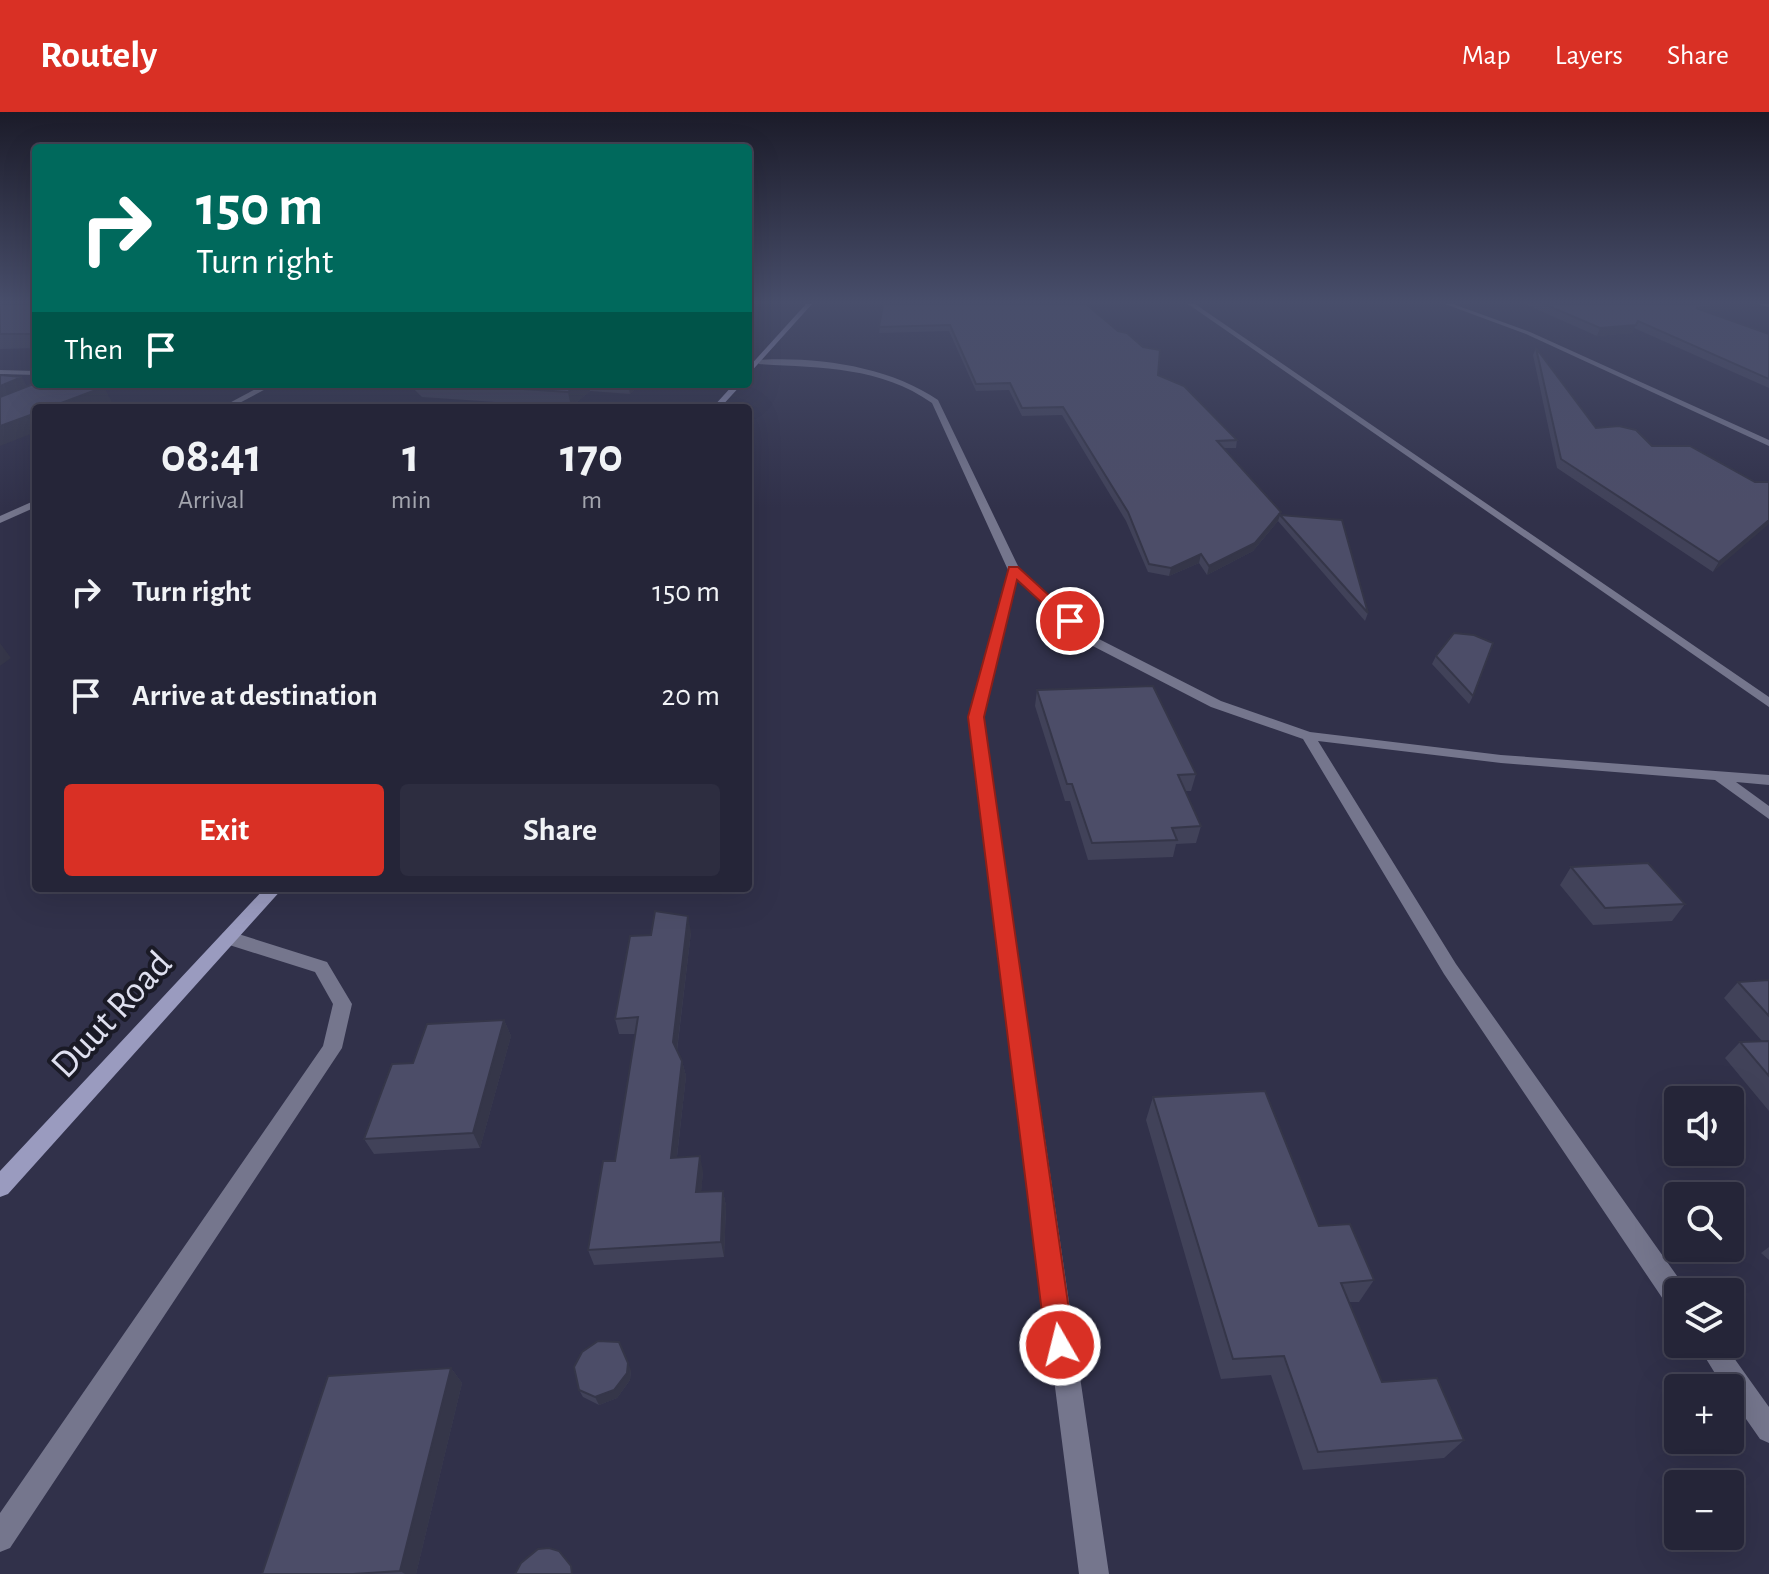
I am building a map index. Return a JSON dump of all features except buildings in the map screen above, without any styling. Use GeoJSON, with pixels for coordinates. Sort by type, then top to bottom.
{"type":"FeatureCollection","features":[{"type":"Feature","properties":{"kind":"main road"},"geometry":{"type":"LineString","coordinates":[[720,404],[734,388]]}},
{"type":"Feature","properties":{"kind":"main road","name":"Duut Road"},"geometry":{"type":"LineString","coordinates":[[0,1187],[271,892]]}},
{"type":"Feature","properties":{"kind":"street"},"geometry":{"type":"LineString","coordinates":[[8,372],[32,373]]}},
{"type":"Feature","properties":{"kind":"street"},"geometry":{"type":"LineString","coordinates":[[872,372],[921,390],[935,402],[1014,570],[1089,639],[1216,704],[1308,736],[1501,759],[1769,780]]}},
{"type":"Feature","properties":{"kind":"street"},"geometry":{"type":"LineString","coordinates":[[1290,372],[1769,703]]}},
{"type":"Feature","properties":{"kind":"street"},"geometry":{"type":"LineString","coordinates":[[1614,372],[1769,443]]}},
{"type":"Feature","properties":{"kind":"street"},"geometry":{"type":"LineString","coordinates":[[232,404],[263,388]]}},
{"type":"Feature","properties":{"kind":"street"},"geometry":{"type":"LineString","coordinates":[[0,520],[32,505]]}},
{"type":"Feature","properties":{"kind":"street"},"geometry":{"type":"LineString","coordinates":[[1014,570],[976,717],[1094,1574]]}},
{"type":"Feature","properties":{"kind":"street"},"geometry":{"type":"LineString","coordinates":[[1308,736],[1450,969],[1664,1279]]}},
{"type":"Feature","properties":{"kind":"street"},"geometry":{"type":"LineString","coordinates":[[1718,776],[1769,814]]}},
{"type":"Feature","properties":{"kind":"street"},"geometry":{"type":"LineString","coordinates":[[0,1538],[332,1048],[343,1004],[321,967],[229,938]]}},
{"type":"Feature","properties":{"kind":"street"},"geometry":{"type":"LineString","coordinates":[[1719,1358],[1769,1430]]}},
{"type":"Feature","properties":{"kind":"route"},"geometry":{"type":"LineString","coordinates":[[1060,1345],[976,717],[1014,570],[1070,621]]}}]}
